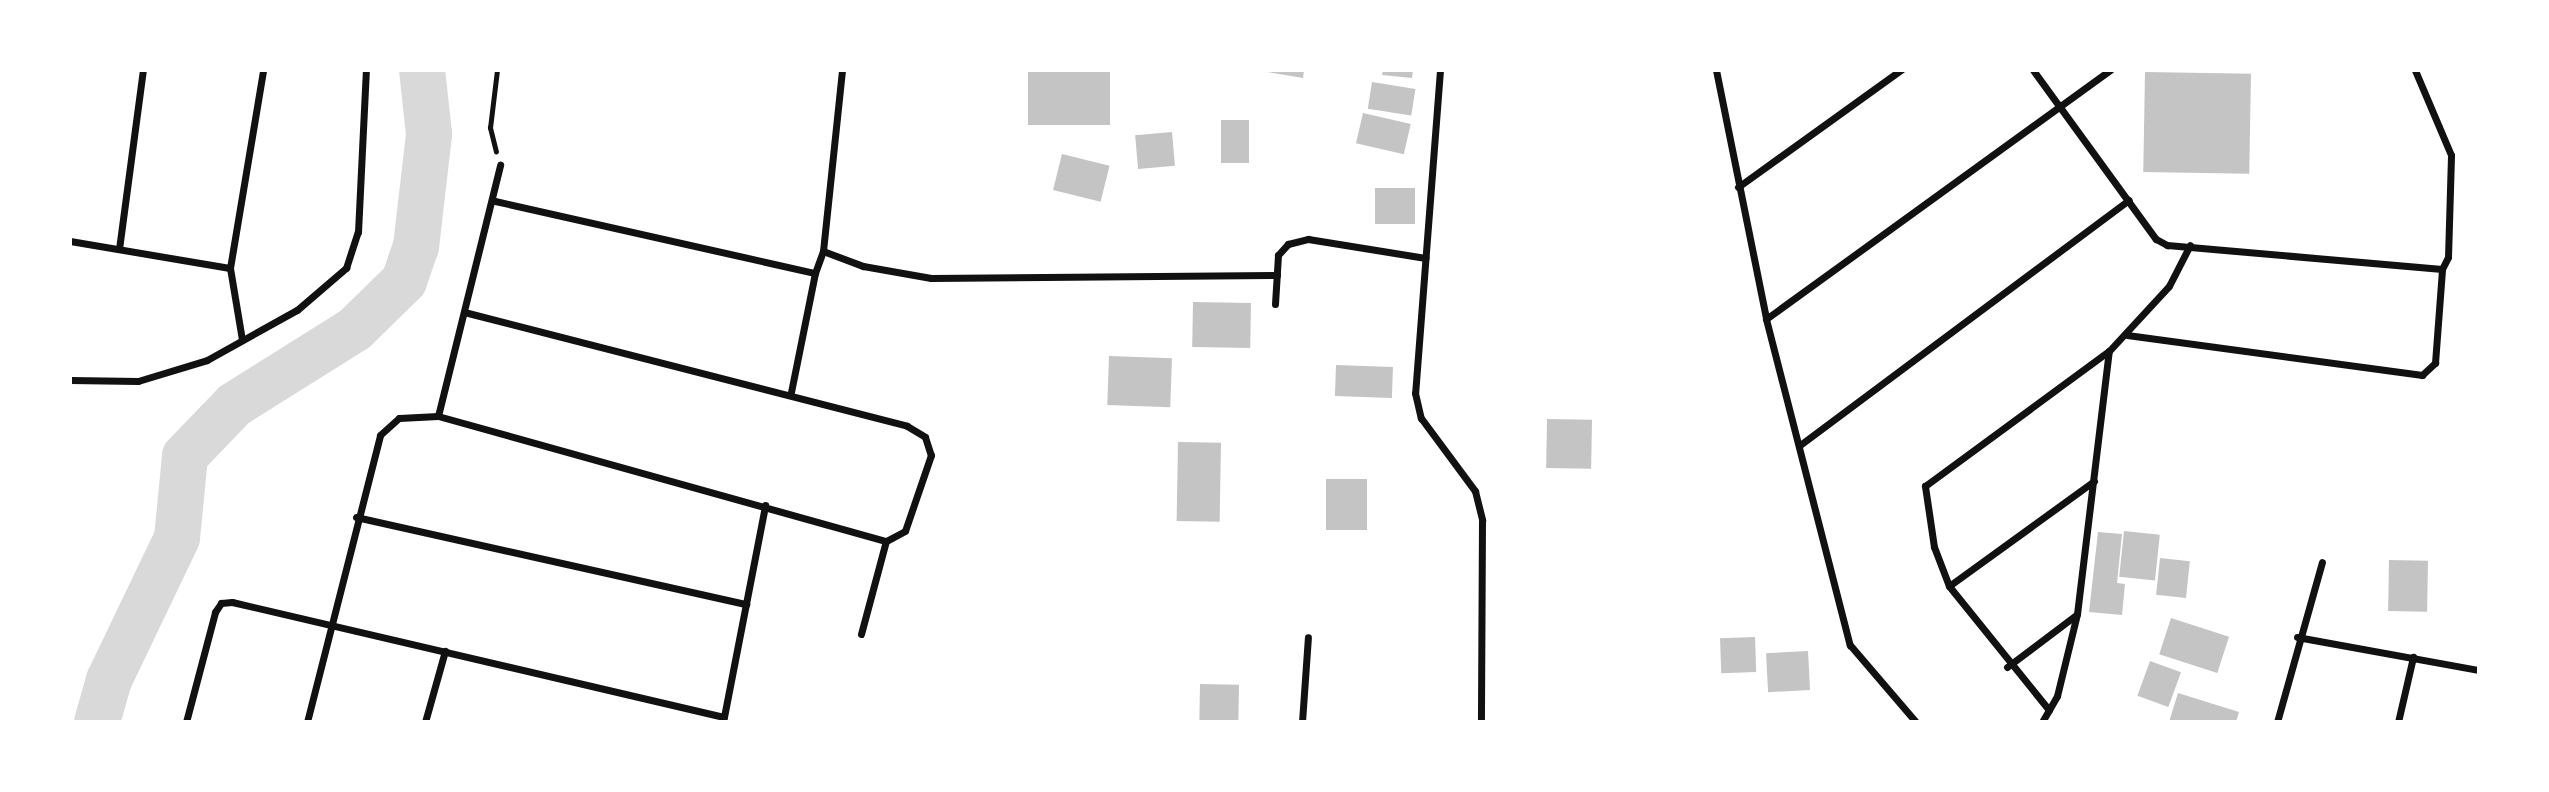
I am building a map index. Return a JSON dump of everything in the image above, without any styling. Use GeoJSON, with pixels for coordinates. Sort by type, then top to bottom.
{"type":"FeatureCollection","features":[{"type":"Feature","properties":{"kind":"street"},"geometry":{"type":"LineString","coordinates":[[119,249],[142,70]]}},
{"type":"Feature","properties":{"kind":"street"},"geometry":{"type":"LineString","coordinates":[[242,340],[230,268],[263,70]]}},
{"type":"Feature","properties":{"kind":"street"},"geometry":{"type":"LineString","coordinates":[[70,380],[138,381],[207,360],[323,290],[355,250],[366,70]]}},
{"type":"Feature","properties":{"kind":"street"},"geometry":{"type":"LineString","coordinates":[[791,392],[815,273],[823,251],[842,70]]}},
{"type":"Feature","properties":{"kind":"street"},"geometry":{"type":"LineString","coordinates":[[1440,70],[1415,393],[1422,418],[1475,491],[1482,520],[1481,722]]}},
{"type":"Feature","properties":{"kind":"street"},"geometry":{"type":"LineString","coordinates":[[1716,70],[1766,319],[1850,645],[1916,722]]}},
{"type":"Feature","properties":{"kind":"street"},"geometry":{"type":"LineString","coordinates":[[1738,187],[1900,70]]}},
{"type":"Feature","properties":{"kind":"street"},"geometry":{"type":"LineString","coordinates":[[2033,70],[2062,105],[2156,239],[2442,269]]}},
{"type":"Feature","properties":{"kind":"street"},"geometry":{"type":"LineString","coordinates":[[1766,319],[2110,70]]}},
{"type":"Feature","properties":{"kind":"street"},"geometry":{"type":"LineString","coordinates":[[2127,335],[2422,375],[2435,363],[2442,269],[2448,257],[2451,155],[2415,70]]}},
{"type":"Feature","properties":{"kind":"street"},"geometry":{"type":"LineString","coordinates":[[438,416],[468,313],[495,201],[500,165]]}},
{"type":"Feature","properties":{"kind":"street"},"geometry":{"type":"LineString","coordinates":[[1800,445],[2129,200]]}},
{"type":"Feature","properties":{"kind":"street"},"geometry":{"type":"LineString","coordinates":[[495,201],[815,273]]}},
{"type":"Feature","properties":{"kind":"street"},"geometry":{"type":"LineString","coordinates":[[1275,304],[1278,255],[1288,244],[1308,239],[1425,258]]}},
{"type":"Feature","properties":{"kind":"street"},"geometry":{"type":"LineString","coordinates":[[70,241],[230,268]]}},
{"type":"Feature","properties":{"kind":"street"},"geometry":{"type":"LineString","coordinates":[[2049,710],[2007,667],[1949,586],[1934,547],[1924,486],[2127,335],[2169,286],[2190,244]]}},
{"type":"Feature","properties":{"kind":"street"},"geometry":{"type":"LineString","coordinates":[[823,251],[863,266],[931,278],[1276,275]]}},
{"type":"Feature","properties":{"kind":"street"},"geometry":{"type":"LineString","coordinates":[[307,722],[356,517],[388,423],[438,416],[765,505],[886,541],[905,531],[915,512],[931,455],[925,437],[791,392],[468,313]]}},
{"type":"Feature","properties":{"kind":"street"},"geometry":{"type":"LineString","coordinates":[[2042,722],[2049,710],[2077,614],[2109,351]]}},
{"type":"Feature","properties":{"kind":"street"},"geometry":{"type":"LineString","coordinates":[[1949,586],[2094,481]]}},
{"type":"Feature","properties":{"kind":"street"},"geometry":{"type":"LineString","coordinates":[[186,722],[221,603],[249,603],[723,719],[765,505]]}},
{"type":"Feature","properties":{"kind":"street"},"geometry":{"type":"LineString","coordinates":[[356,517],[746,604]]}},
{"type":"Feature","properties":{"kind":"street"},"geometry":{"type":"LineString","coordinates":[[861,634],[886,541]]}},
{"type":"Feature","properties":{"kind":"street"},"geometry":{"type":"LineString","coordinates":[[2277,722],[2297,637],[2322,562]]}},
{"type":"Feature","properties":{"kind":"street"},"geometry":{"type":"LineString","coordinates":[[2007,667],[2077,614]]}},
{"type":"Feature","properties":{"kind":"street"},"geometry":{"type":"LineString","coordinates":[[1302,722],[1308,637]]}},
{"type":"Feature","properties":{"kind":"street"},"geometry":{"type":"LineString","coordinates":[[2297,637],[2479,670]]}},
{"type":"Feature","properties":{"kind":"street"},"geometry":{"type":"LineString","coordinates":[[425,722],[444,651]]}},
{"type":"Feature","properties":{"kind":"street"},"geometry":{"type":"LineString","coordinates":[[2398,722],[2413,657]]}},
{"type":"Feature","properties":{"kind":"path"},"geometry":{"type":"LineString","coordinates":[[497,70],[490,128],[500,165]]}},
{"type":"Feature","properties":{"kind":"building"},"geometry":{"type":"Polygon","coordinates":[[[1028,70],[1110,70],[1110,125],[1028,125],[1028,70]]]}},
{"type":"Feature","properties":{"kind":"building"},"geometry":{"type":"Polygon","coordinates":[[[1255,70],[1304,70],[1303,78],[1255,70]]]}},
{"type":"Feature","properties":{"kind":"building"},"geometry":{"type":"Polygon","coordinates":[[[1383,70],[1413,70],[1412,78],[1382,75],[1383,70]]]}},
{"type":"Feature","properties":{"kind":"building"},"geometry":{"type":"Polygon","coordinates":[[[2145,72],[2251,74],[2249,174],[2143,172],[2145,72]]]}},
{"type":"Feature","properties":{"kind":"building"},"geometry":{"type":"Polygon","coordinates":[[[1372,82],[1415,89],[1411,116],[1368,109],[1372,82]]]}},
{"type":"Feature","properties":{"kind":"building"},"geometry":{"type":"Polygon","coordinates":[[[1363,113],[1411,124],[1404,154],[1356,143],[1363,113]]]}},
{"type":"Feature","properties":{"kind":"building"},"geometry":{"type":"Polygon","coordinates":[[[1221,120],[1249,120],[1249,163],[1221,163],[1221,120]]]}},
{"type":"Feature","properties":{"kind":"building"},"geometry":{"type":"Polygon","coordinates":[[[1172,132],[1175,166],[1138,169],[1135,135],[1172,132]]]}},
{"type":"Feature","properties":{"kind":"building"},"geometry":{"type":"Polygon","coordinates":[[[1062,154],[1110,166],[1101,202],[1053,190],[1062,154]]]}},
{"type":"Feature","properties":{"kind":"building"},"geometry":{"type":"Polygon","coordinates":[[[1375,188],[1415,188],[1415,224],[1375,224],[1375,188]]]}},
{"type":"Feature","properties":{"kind":"building"},"geometry":{"type":"Polygon","coordinates":[[[1193,302],[1251,303],[1250,348],[1192,347],[1193,302]]]}},
{"type":"Feature","properties":{"kind":"building"},"geometry":{"type":"Polygon","coordinates":[[[1109,356],[1172,358],[1170,407],[1107,405],[1109,356]]]}},
{"type":"Feature","properties":{"kind":"building"},"geometry":{"type":"Polygon","coordinates":[[[1336,365],[1393,367],[1392,398],[1335,396],[1336,365]]]}},
{"type":"Feature","properties":{"kind":"building"},"geometry":{"type":"Polygon","coordinates":[[[1547,419],[1592,420],[1591,469],[1546,468],[1547,419]]]}},
{"type":"Feature","properties":{"kind":"building"},"geometry":{"type":"Polygon","coordinates":[[[1178,442],[1221,443],[1220,522],[1177,521],[1178,442]]]}},
{"type":"Feature","properties":{"kind":"building"},"geometry":{"type":"Polygon","coordinates":[[[1326,479],[1367,479],[1367,530],[1326,530],[1326,479]]]}},
{"type":"Feature","properties":{"kind":"building"},"geometry":{"type":"Polygon","coordinates":[[[2124,531],[2160,535],[2155,581],[2119,577],[2124,531]]]}},
{"type":"Feature","properties":{"kind":"building"},"geometry":{"type":"Polygon","coordinates":[[[2098,532],[2122,534],[2117,583],[2125,584],[2122,615],[2089,612],[2098,532]]]}},
{"type":"Feature","properties":{"kind":"building"},"geometry":{"type":"Polygon","coordinates":[[[2160,558],[2190,561],[2186,598],[2156,595],[2160,558]]]}},
{"type":"Feature","properties":{"kind":"building"},"geometry":{"type":"Polygon","coordinates":[[[2389,560],[2428,561],[2427,612],[2388,611],[2389,560]]]}},
{"type":"Feature","properties":{"kind":"building"},"geometry":{"type":"Polygon","coordinates":[[[2171,618],[2229,637],[2217,673],[2159,654],[2171,618]]]}},
{"type":"Feature","properties":{"kind":"building"},"geometry":{"type":"Polygon","coordinates":[[[1755,637],[1756,672],[1721,673],[1720,638],[1755,637]]]}},
{"type":"Feature","properties":{"kind":"building"},"geometry":{"type":"Polygon","coordinates":[[[1808,651],[1810,690],[1768,692],[1766,653],[1808,651]]]}},
{"type":"Feature","properties":{"kind":"building"},"geometry":{"type":"Polygon","coordinates":[[[2150,661],[2181,672],[2168,707],[2137,696],[2150,661]]]}},
{"type":"Feature","properties":{"kind":"building"},"geometry":{"type":"Polygon","coordinates":[[[1200,684],[1239,685],[1238,722],[1199,722],[1200,684]]]}},
{"type":"Feature","properties":{"kind":"building"},"geometry":{"type":"Polygon","coordinates":[[[2178,693],[2239,712],[2236,722],[2169,722],[2178,693]]]}},
{"type":"Feature","properties":{"kind":"waterway"},"geometry":{"type":"LineString","coordinates":[[97,722],[109,680],[177,538],[185,456],[234,405],[355,329],[404,281],[416,247],[429,134],[422,70]]}}]}
